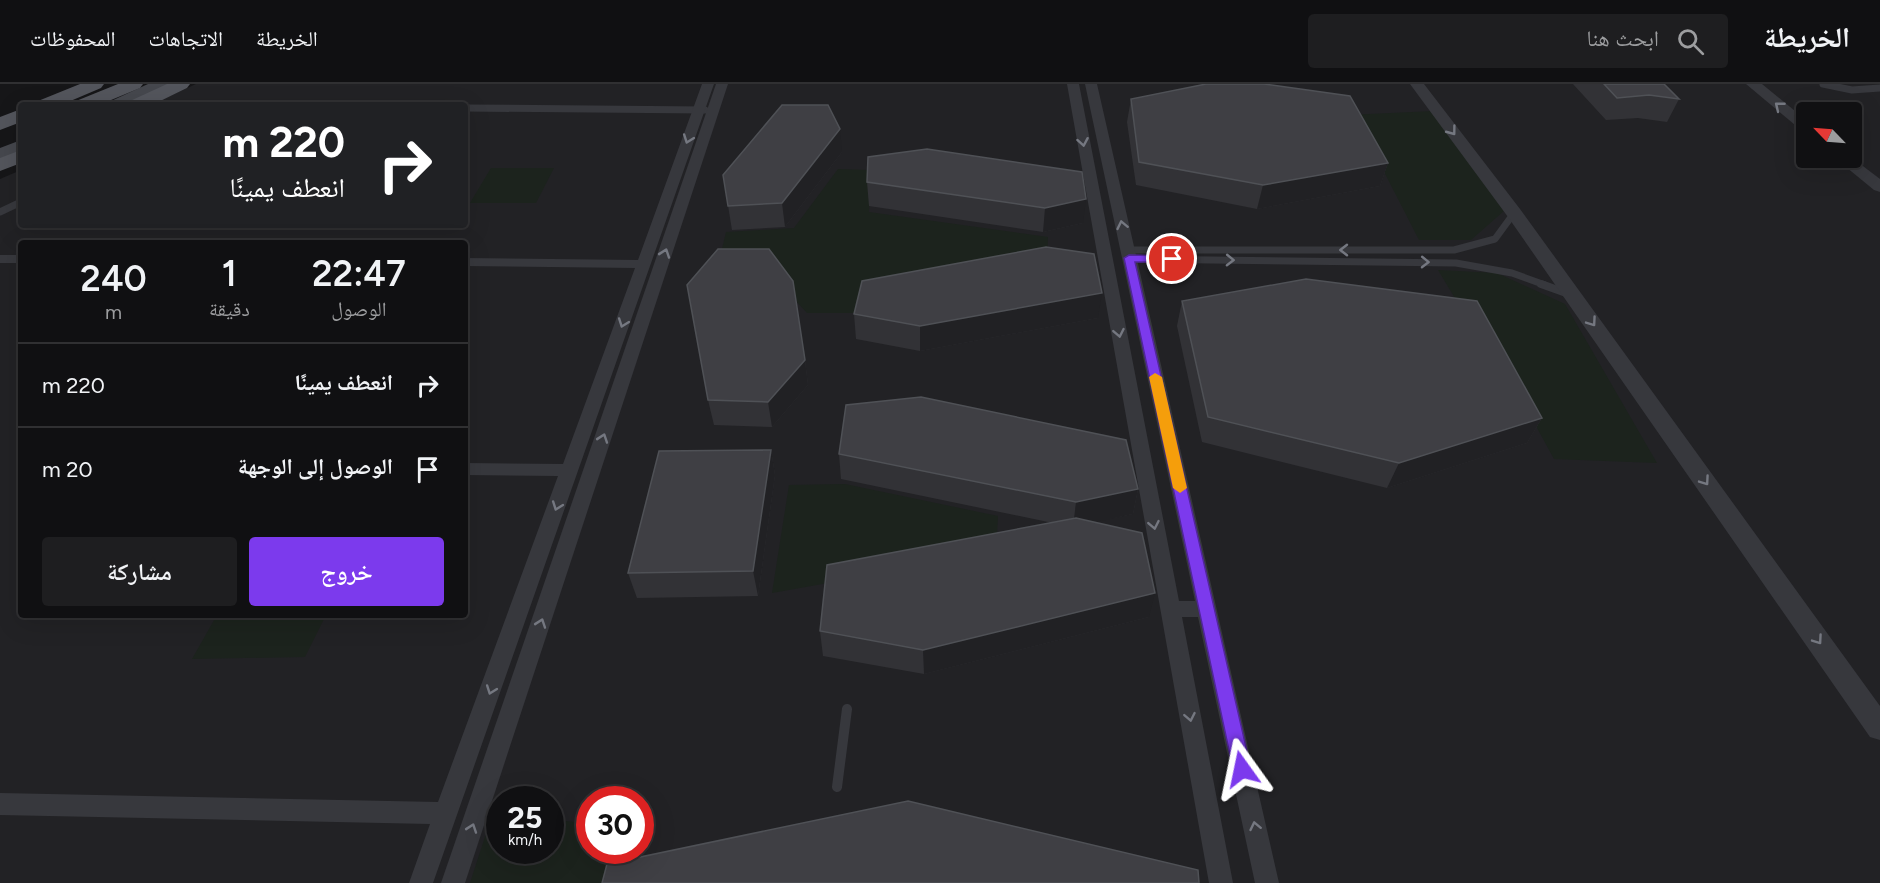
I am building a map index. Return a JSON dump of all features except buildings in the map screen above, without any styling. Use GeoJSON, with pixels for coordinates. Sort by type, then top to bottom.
{"type":"FeatureCollection","features":[{"type":"Feature","properties":{"kind":"main road"},"geometry":{"type":"LineString","coordinates":[[52,102],[95,84]]}},
{"type":"Feature","properties":{"kind":"main road"},"geometry":{"type":"LineString","coordinates":[[64,102],[103,84]]}},
{"type":"Feature","properties":{"kind":"main road"},"geometry":{"type":"LineString","coordinates":[[90,102],[134,84]]}},
{"type":"Feature","properties":{"kind":"main road"},"geometry":{"type":"LineString","coordinates":[[122,102],[161,84]]}},
{"type":"Feature","properties":{"kind":"main road"},"geometry":{"type":"LineString","coordinates":[[143,102],[181,84]]}},
{"type":"Feature","properties":{"kind":"main road"},"geometry":{"type":"LineString","coordinates":[[0,124],[18,116]]}},
{"type":"Feature","properties":{"kind":"main road"},"geometry":{"type":"LineString","coordinates":[[0,129],[18,122]]}},
{"type":"Feature","properties":{"kind":"main road"},"geometry":{"type":"LineString","coordinates":[[6,154],[18,136]]}},
{"type":"Feature","properties":{"kind":"street"},"geometry":{"type":"LineString","coordinates":[[453,883],[706,110],[708,84]]}},
{"type":"Feature","properties":{"kind":"street"},"geometry":{"type":"LineString","coordinates":[[421,883],[644,264],[706,110],[722,84]]}},
{"type":"Feature","properties":{"kind":"street"},"geometry":{"type":"LineString","coordinates":[[1072,84],[1221,883]]}},
{"type":"Feature","properties":{"kind":"street"},"geometry":{"type":"LineString","coordinates":[[1090,84],[1267,883]]}},
{"type":"Feature","properties":{"kind":"street"},"geometry":{"type":"LineString","coordinates":[[1417,84],[1514,213],[1880,728]]}},
{"type":"Feature","properties":{"kind":"street"},"geometry":{"type":"LineString","coordinates":[[1753,84],[1796,119]]}},
{"type":"Feature","properties":{"kind":"street"},"geometry":{"type":"LineString","coordinates":[[1856,168],[1880,187]]}},
{"type":"Feature","properties":{"kind":"street"},"geometry":{"type":"LineString","coordinates":[[0,259],[18,259]]}},
{"type":"Feature","properties":{"kind":"street"},"geometry":{"type":"LineString","coordinates":[[468,262],[644,264]]}},
{"type":"Feature","properties":{"kind":"street"},"geometry":{"type":"LineString","coordinates":[[468,469],[570,470]]}},
{"type":"Feature","properties":{"kind":"street"},"geometry":{"type":"LineString","coordinates":[[1170,609],[1207,609]]}},
{"type":"Feature","properties":{"kind":"street"},"geometry":{"type":"LineString","coordinates":[[0,804],[446,813]]}},
{"type":"Feature","properties":{"kind":"lane"},"geometry":{"type":"LineString","coordinates":[[1823,84],[1859,90],[1880,88]]}},
{"type":"Feature","properties":{"kind":"lane"},"geometry":{"type":"LineString","coordinates":[[1838,84],[1875,84]]}},
{"type":"Feature","properties":{"kind":"lane"},"geometry":{"type":"LineString","coordinates":[[468,108],[706,110]]}},
{"type":"Feature","properties":{"kind":"lane"},"geometry":{"type":"LineString","coordinates":[[0,212],[18,203]]}},
{"type":"Feature","properties":{"kind":"lane"},"geometry":{"type":"LineString","coordinates":[[1128,254],[1454,250],[1495,239],[1514,213]]}},
{"type":"Feature","properties":{"kind":"lane"},"geometry":{"type":"LineString","coordinates":[[1128,254],[1455,263],[1512,273],[1573,296]]}},
{"type":"Feature","properties":{"kind":"lane"},"geometry":{"type":"LineString","coordinates":[[837,787],[847,709]]}},
{"type":"Feature","properties":{"kind":"shaded area"},"geometry":{"type":"Polygon","coordinates":[[[196,84],[1880,84],[1880,883],[0,883],[0,179],[18,171],[18,228],[468,228],[468,102],[157,102],[196,84]]]}},
{"type":"Feature","properties":{"kind":"shaded area"},"geometry":{"type":"Polygon","coordinates":[[[1434,111],[1504,211],[1471,240],[1419,240],[1378,160],[1348,115],[1434,111]]]}},
{"type":"Feature","properties":{"kind":"shaded area"},"geometry":{"type":"Polygon","coordinates":[[[491,168],[554,168],[536,203],[470,203],[491,168]]]}},
{"type":"Feature","properties":{"kind":"shaded area"},"geometry":{"type":"Polygon","coordinates":[[[838,169],[871,170],[869,212],[1048,237],[1047,264],[857,313],[807,313],[796,301],[717,270],[726,232],[794,228],[838,169]]]}},
{"type":"Feature","properties":{"kind":"shaded area"},"geometry":{"type":"Polygon","coordinates":[[[1438,270],[1497,273],[1565,304],[1657,463],[1554,459],[1518,393],[1502,376],[1438,270]]]}},
{"type":"Feature","properties":{"kind":"shaded area"},"geometry":{"type":"Polygon","coordinates":[[[845,484],[998,516],[996,553],[772,593],[789,485],[845,484]]]}},
{"type":"Feature","properties":{"kind":"shaded area"},"geometry":{"type":"Polygon","coordinates":[[[215,618],[324,618],[305,657],[192,659],[215,618]]]}},
{"type":"Feature","properties":{"kind":"shaded area"},"geometry":{"type":"Polygon","coordinates":[[[564,821],[576,822],[576,864],[612,864],[607,883],[470,883],[486,834],[486,864],[564,864],[564,821]]]}},
{"type":"Feature","properties":{"kind":"slow traffic"},"geometry":{"type":"LineString","coordinates":[[1155,377],[1180,488]]}},
{"type":"Feature","properties":{"kind":"route"},"geometry":{"type":"LineString","coordinates":[[1172,259],[1129,258],[1242,769]]}}]}
